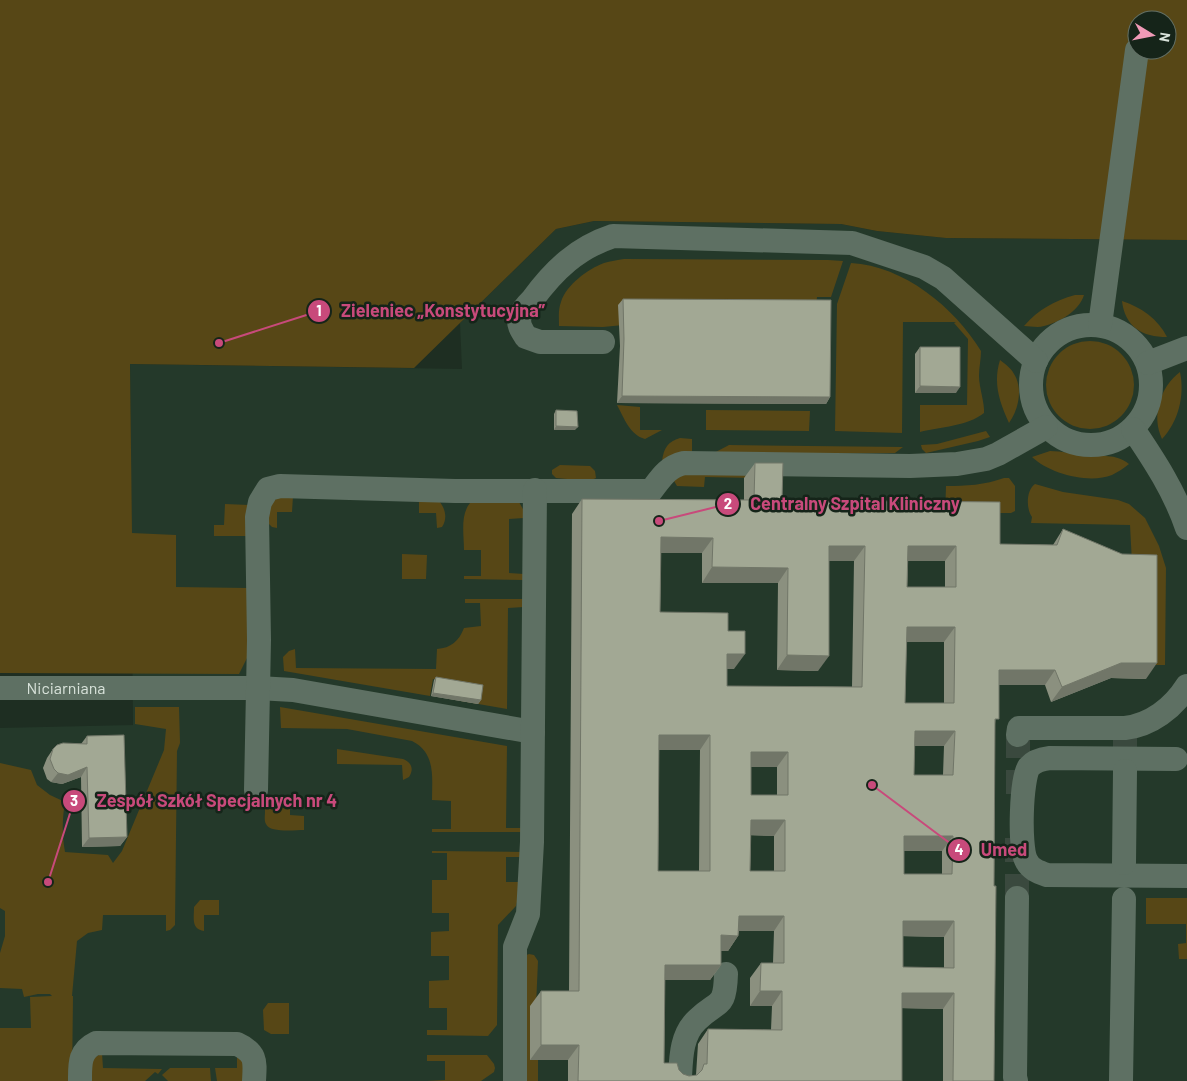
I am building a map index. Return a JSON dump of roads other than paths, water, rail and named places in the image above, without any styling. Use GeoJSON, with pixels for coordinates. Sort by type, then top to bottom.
{"type":"FeatureCollection","features":[{"type":"Feature","properties":{"kind":"street"},"geometry":{"type":"LineString","coordinates":[[1100,325],[1137,60]]}},
{"type":"Feature","properties":{"kind":"street"},"geometry":{"type":"LineString","coordinates":[[603,342],[540,342],[526,338],[520,327],[520,315],[540,289],[567,261],[594,243],[613,236],[852,243],[924,267],[943,278],[1036,361]]}},
{"type":"Feature","properties":{"kind":"street"},"geometry":{"type":"LineString","coordinates":[[1100,325],[1115,329],[1129,337],[1140,349],[1148,363],[1151,374],[1150,398],[1141,420],[1133,429],[1119,439],[1104,444],[1087,445],[1071,442],[1046,427],[1036,408],[1032,393],[1032,377],[1036,361],[1046,345],[1062,332],[1080,326],[1100,325]]}},
{"type":"Feature","properties":{"kind":"street"},"geometry":{"type":"LineString","coordinates":[[1148,363],[1187,348]]}},
{"type":"Feature","properties":{"kind":"street"},"geometry":{"type":"LineString","coordinates":[[256,790],[258,688],[257,517],[260,502],[268,489],[280,486],[454,491],[651,491],[666,471],[684,463],[910,466],[971,462],[998,454],[1046,427]]}},
{"type":"Feature","properties":{"kind":"street"},"geometry":{"type":"LineString","coordinates":[[1133,429],[1171,489],[1187,528]]}},
{"type":"Feature","properties":{"kind":"street"},"geometry":{"type":"LineString","coordinates":[[515,1081],[515,947],[528,914],[532,842],[536,490]]}},
{"type":"Feature","properties":{"kind":"street"},"geometry":{"type":"LineString","coordinates":[[1018,734],[1019,728],[1125,732],[1149,722],[1164,711],[1181,696],[1187,686]]}},
{"type":"Feature","properties":{"kind":"street","name":"Niciarniana"},"geometry":{"type":"LineString","coordinates":[[0,688],[258,688],[292,690],[533,732]]}},
{"type":"Feature","properties":{"kind":"street"},"geometry":{"type":"LineString","coordinates":[[1176,759],[1050,758],[1030,765],[1023,787],[1022,849],[1026,861],[1035,872],[1047,875],[1187,876]]}},
{"type":"Feature","properties":{"kind":"street"},"geometry":{"type":"LineString","coordinates":[[1124,863],[1125,775]]}},
{"type":"Feature","properties":{"kind":"street"},"geometry":{"type":"LineString","coordinates":[[1016,1081],[1017,898]]}},
{"type":"Feature","properties":{"kind":"street"},"geometry":{"type":"LineString","coordinates":[[1121,1081],[1124,899]]}},
{"type":"Feature","properties":{"kind":"street"},"geometry":{"type":"LineString","coordinates":[[680,1078],[682,1048],[686,1036],[696,1020],[721,1001],[725,993],[726,974]]}},
{"type":"Feature","properties":{"kind":"street"},"geometry":{"type":"LineString","coordinates":[[80,1081],[80,1060],[84,1053],[96,1043],[105,1043],[237,1044],[250,1052],[255,1060],[254,1081]]}},
{"type":"Feature","properties":{"kind":"tunnel"},"geometry":{"type":"LineString","coordinates":[[1018,735],[1018,794]]}},
{"type":"Feature","properties":{"kind":"tunnel"},"geometry":{"type":"LineString","coordinates":[[1125,735],[1125,771]]}},
{"type":"Feature","properties":{"kind":"tunnel"},"geometry":{"type":"LineString","coordinates":[[1017,838],[1017,898]]}},
{"type":"Feature","properties":{"kind":"place","name":"Zieleniec „Konstytucyjna”"},"geometry":{"type":"Point","coordinates":[219,343]}},
{"type":"Feature","properties":{"kind":"place","name":"Centralny Szpital Kliniczny"},"geometry":{"type":"Point","coordinates":[659,521]}},
{"type":"Feature","properties":{"kind":"place","name":"Umed"},"geometry":{"type":"Point","coordinates":[872,785]}},
{"type":"Feature","properties":{"kind":"place","name":"Zespół Szkół Specjalnych nr 4"},"geometry":{"type":"Point","coordinates":[48,882]}}]}
